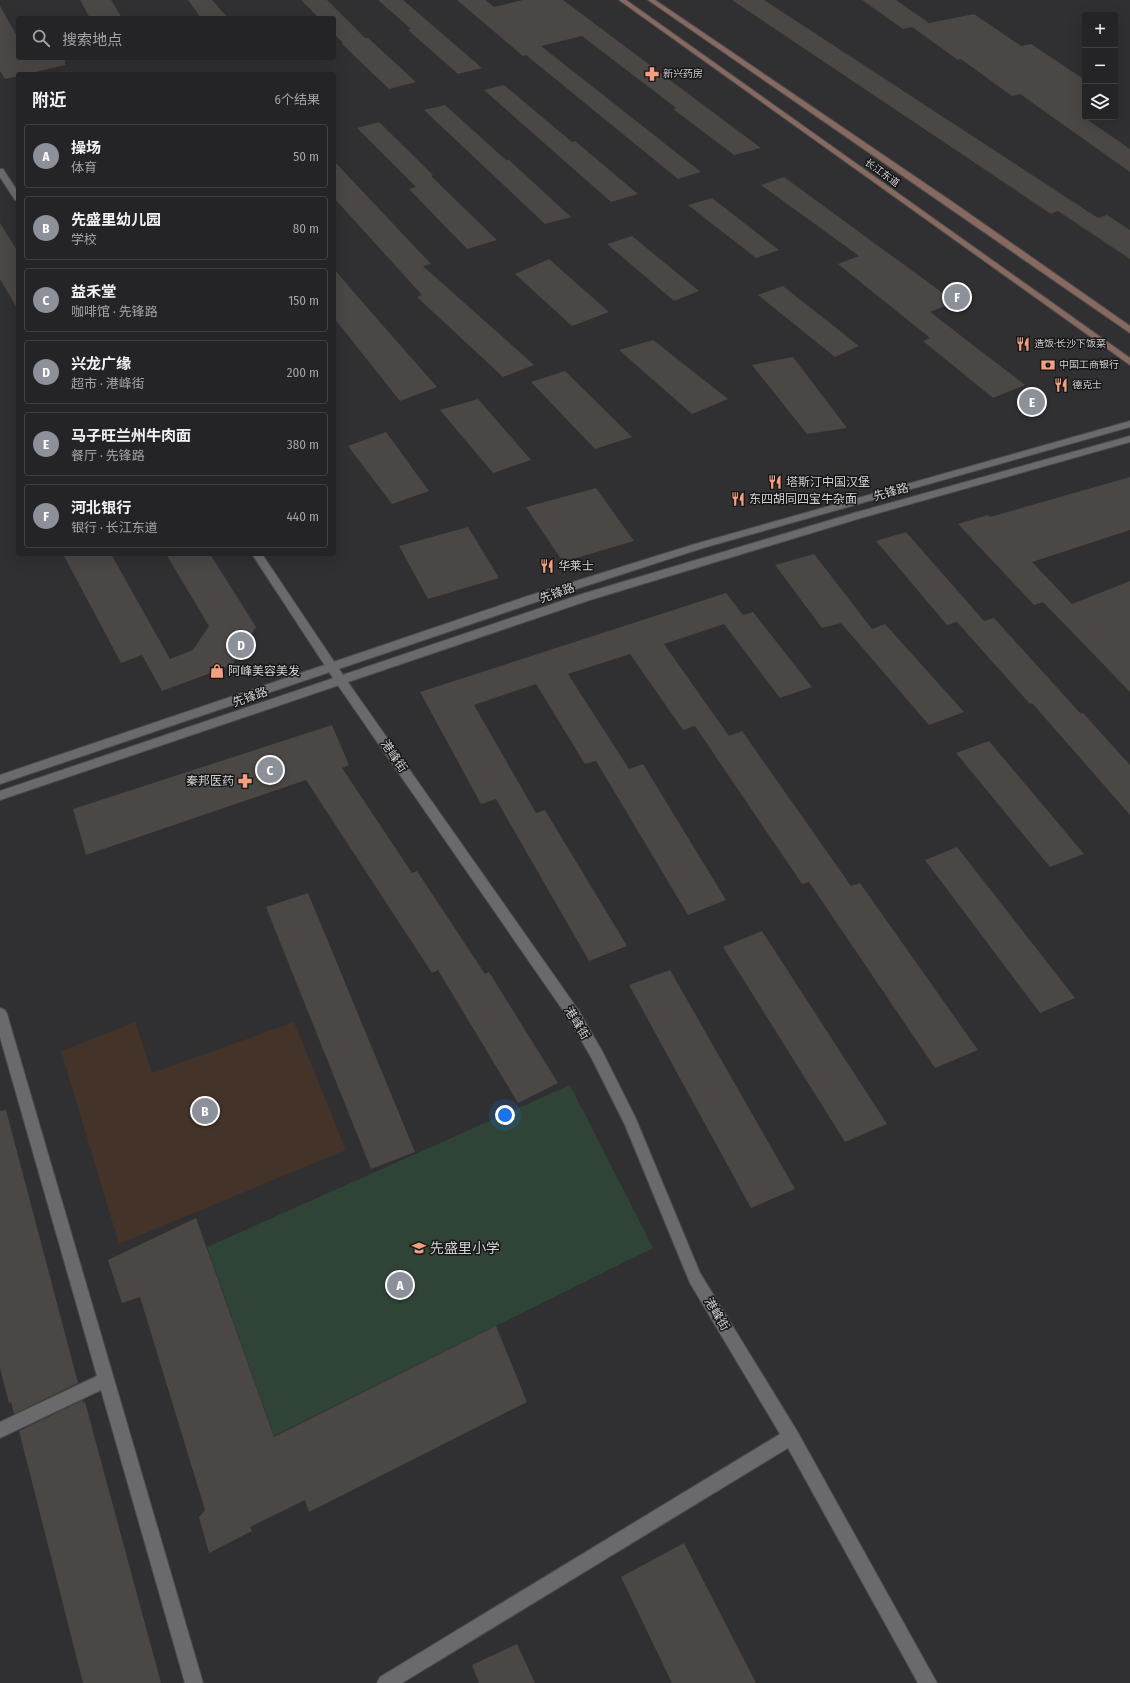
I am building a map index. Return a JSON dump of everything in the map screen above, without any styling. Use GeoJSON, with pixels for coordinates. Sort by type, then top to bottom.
{"type":"FeatureCollection","features":[{"type":"Feature","properties":{"kind":"main road","name":"长江东道"},"geometry":{"type":"LineString","coordinates":[[622,0],[1130,362]]}},
{"type":"Feature","properties":{"kind":"main road","name":"长江东道"},"geometry":{"type":"LineString","coordinates":[[651,0],[951,205],[1130,330]]}},
{"type":"Feature","properties":{"kind":"street"},"geometry":{"type":"LineString","coordinates":[[0,171],[16,195]]}},
{"type":"Feature","properties":{"kind":"street"},"geometry":{"type":"LineString","coordinates":[[0,780],[532,599],[699,546],[1130,424]]}},
{"type":"Feature","properties":{"kind":"street","name":"先锋路"},"geometry":{"type":"LineString","coordinates":[[0,796],[586,597],[780,537],[1130,439]]}},
{"type":"Feature","properties":{"kind":"street","name":"港峰街"},"geometry":{"type":"LineString","coordinates":[[258,556],[332,667],[574,1015],[597,1055],[631,1123],[695,1278],[791,1437],[928,1683]]}},
{"type":"Feature","properties":{"kind":"street"},"geometry":{"type":"LineString","coordinates":[[0,1014],[194,1683]]}},
{"type":"Feature","properties":{"kind":"street"},"geometry":{"type":"LineString","coordinates":[[0,1430],[106,1380]]}},
{"type":"Feature","properties":{"kind":"street"},"geometry":{"type":"LineString","coordinates":[[386,1683],[791,1437]]}},
{"type":"Feature","properties":{"kind":"shaded area"},"geometry":{"type":"Polygon","coordinates":[[[135,1022],[152,1073],[294,1022],[346,1150],[119,1244],[61,1051],[135,1022]]]}},
{"type":"Feature","properties":{"kind":"green space"},"geometry":{"type":"Polygon","coordinates":[[[570,1085],[653,1248],[274,1436],[207,1247],[570,1085]]]}},
{"type":"Feature","properties":{"kind":"building"},"geometry":{"type":"Polygon","coordinates":[[[80,0],[111,0],[121,16],[89,16],[80,0]]]}},
{"type":"Feature","properties":{"kind":"building"},"geometry":{"type":"Polygon","coordinates":[[[188,0],[212,0],[226,16],[200,16],[188,0]]]}},
{"type":"Feature","properties":{"kind":"building"},"geometry":{"type":"Polygon","coordinates":[[[301,0],[327,0],[365,38],[368,38],[416,82],[389,89],[342,44],[343,43],[336,36],[336,16],[317,16],[301,0]]]}},
{"type":"Feature","properties":{"kind":"building"},"geometry":{"type":"Polygon","coordinates":[[[378,0],[403,0],[482,68],[458,74],[408,30],[411,29],[378,0]]]}},
{"type":"Feature","properties":{"kind":"building"},"geometry":{"type":"Polygon","coordinates":[[[457,0],[485,0],[494,7],[523,0],[563,0],[761,148],[734,155],[673,109],[676,108],[582,36],[541,46],[701,172],[678,179],[526,55],[523,56],[457,0]]]}},
{"type":"Feature","properties":{"kind":"building"},"geometry":{"type":"Polygon","coordinates":[[[732,0],[764,0],[1098,218],[1107,215],[1130,230],[1130,259],[1058,211],[1051,214],[732,0]]]}},
{"type":"Feature","properties":{"kind":"building"},"geometry":{"type":"Polygon","coordinates":[[[862,0],[896,0],[929,23],[974,14],[1021,46],[1031,44],[1082,78],[1082,120],[1088,120],[1130,149],[1130,172],[1020,94],[1012,96],[961,59],[958,60],[912,27],[903,29],[862,0]]]}},
{"type":"Feature","properties":{"kind":"building"},"geometry":{"type":"Polygon","coordinates":[[[0,6],[16,34],[16,60],[65,60],[65,65],[35,72],[16,72],[16,76],[5,79],[0,71],[0,6]]]}},
{"type":"Feature","properties":{"kind":"building"},"geometry":{"type":"Polygon","coordinates":[[[504,85],[572,142],[575,141],[638,194],[611,202],[484,90],[504,85]]]}},
{"type":"Feature","properties":{"kind":"building"},"geometry":{"type":"Polygon","coordinates":[[[445,105],[506,160],[509,160],[571,217],[545,224],[424,110],[445,105]]]}},
{"type":"Feature","properties":{"kind":"building"},"geometry":{"type":"Polygon","coordinates":[[[379,122],[433,175],[431,176],[497,240],[467,249],[409,189],[416,187],[357,128],[379,122]]]}},
{"type":"Feature","properties":{"kind":"building"},"geometry":{"type":"Polygon","coordinates":[[[336,163],[431,264],[423,266],[534,365],[503,377],[417,297],[422,295],[336,200],[336,163]]]}},
{"type":"Feature","properties":{"kind":"building"},"geometry":{"type":"Polygon","coordinates":[[[784,177],[955,302],[930,312],[1025,385],[993,398],[923,341],[930,338],[838,264],[859,256],[761,185],[784,177]]]}},
{"type":"Feature","properties":{"kind":"building"},"geometry":{"type":"Polygon","coordinates":[[[712,198],[779,250],[756,258],[688,205],[712,198]]]}},
{"type":"Feature","properties":{"kind":"building"},"geometry":{"type":"Polygon","coordinates":[[[0,223],[16,249],[16,307],[0,279],[0,223]]]}},
{"type":"Feature","properties":{"kind":"building"},"geometry":{"type":"Polygon","coordinates":[[[632,236],[699,291],[674,301],[607,244],[632,236]]]}},
{"type":"Feature","properties":{"kind":"building"},"geometry":{"type":"Polygon","coordinates":[[[549,259],[609,312],[572,326],[515,274],[549,259]]]}},
{"type":"Feature","properties":{"kind":"building"},"geometry":{"type":"Polygon","coordinates":[[[336,271],[437,387],[400,401],[336,321],[336,271]]]}},
{"type":"Feature","properties":{"kind":"building"},"geometry":{"type":"Polygon","coordinates":[[[783,286],[859,346],[835,357],[758,295],[783,286]]]}},
{"type":"Feature","properties":{"kind":"building"},"geometry":{"type":"Polygon","coordinates":[[[653,340],[728,399],[692,414],[619,350],[653,340]]]}},
{"type":"Feature","properties":{"kind":"building"},"geometry":{"type":"Polygon","coordinates":[[[793,357],[847,428],[807,434],[752,365],[793,357]]]}},
{"type":"Feature","properties":{"kind":"building"},"geometry":{"type":"Polygon","coordinates":[[[565,371],[632,437],[595,449],[531,382],[565,371]]]}},
{"type":"Feature","properties":{"kind":"building"},"geometry":{"type":"Polygon","coordinates":[[[478,399],[531,460],[493,473],[440,410],[478,399]]]}},
{"type":"Feature","properties":{"kind":"building"},"geometry":{"type":"Polygon","coordinates":[[[386,432],[429,491],[392,504],[348,446],[386,432]]]}},
{"type":"Feature","properties":{"kind":"building"},"geometry":{"type":"Polygon","coordinates":[[[1130,477],[1130,530],[1032,562],[1072,604],[1130,581],[1130,692],[1043,602],[1034,605],[958,524],[988,515],[990,517],[1130,477]]]}},
{"type":"Feature","properties":{"kind":"building"},"geometry":{"type":"Polygon","coordinates":[[[596,488],[634,541],[563,562],[526,507],[596,488]]]}},
{"type":"Feature","properties":{"kind":"building"},"geometry":{"type":"Polygon","coordinates":[[[468,527],[499,578],[428,599],[399,546],[468,527]]]}},
{"type":"Feature","properties":{"kind":"building"},"geometry":{"type":"Polygon","coordinates":[[[906,532],[984,621],[994,618],[1081,714],[1083,713],[1130,765],[1130,815],[1032,703],[1030,704],[957,622],[947,625],[876,541],[906,532]]]}},
{"type":"Feature","properties":{"kind":"building"},"geometry":{"type":"Polygon","coordinates":[[[814,554],[872,629],[885,624],[964,712],[929,725],[841,623],[822,628],[775,565],[814,554]]]}},
{"type":"Feature","properties":{"kind":"building"},"geometry":{"type":"Polygon","coordinates":[[[64,556],[112,556],[170,659],[193,650],[209,626],[167,556],[211,556],[256,627],[232,665],[162,691],[142,655],[121,663],[64,556]]]}},
{"type":"Feature","properties":{"kind":"building"},"geometry":{"type":"Polygon","coordinates":[[[726,593],[743,615],[753,612],[812,687],[780,698],[724,624],[664,644],[729,736],[742,731],[851,886],[860,883],[978,1050],[935,1068],[809,882],[802,884],[695,726],[683,730],[630,654],[568,674],[629,769],[643,764],[726,900],[688,915],[596,761],[585,764],[536,684],[474,705],[536,813],[545,810],[627,946],[589,961],[496,799],[481,804],[420,692],[726,593]]]}},
{"type":"Feature","properties":{"kind":"building"},"geometry":{"type":"Polygon","coordinates":[[[332,725],[349,765],[342,768],[412,873],[417,871],[485,974],[489,972],[558,1083],[518,1103],[438,970],[432,973],[306,780],[86,855],[73,809],[332,725]]]}},
{"type":"Feature","properties":{"kind":"building"},"geometry":{"type":"Polygon","coordinates":[[[989,741],[1084,854],[1050,867],[956,753],[989,741]]]}},
{"type":"Feature","properties":{"kind":"building"},"geometry":{"type":"Polygon","coordinates":[[[957,847],[1075,998],[1040,1013],[925,860],[957,847]]]}},
{"type":"Feature","properties":{"kind":"building"},"geometry":{"type":"Polygon","coordinates":[[[308,893],[415,1152],[371,1169],[266,907],[308,893]]]}},
{"type":"Feature","properties":{"kind":"building"},"geometry":{"type":"Polygon","coordinates":[[[762,931],[887,1124],[845,1142],[723,947],[762,931]]]}},
{"type":"Feature","properties":{"kind":"building"},"geometry":{"type":"Polygon","coordinates":[[[670,970],[795,1189],[751,1208],[629,985],[670,970]]]}},
{"type":"Feature","properties":{"kind":"building"},"geometry":{"type":"Polygon","coordinates":[[[6,1110],[78,1383],[14,1414],[11,1402],[9,1403],[0,1368],[0,1111],[6,1110]]]}},
{"type":"Feature","properties":{"kind":"building"},"geometry":{"type":"Polygon","coordinates":[[[196,1218],[274,1437],[496,1326],[527,1402],[309,1512],[305,1500],[250,1527],[252,1531],[209,1553],[199,1517],[205,1510],[140,1297],[122,1303],[108,1260],[196,1218]]]}},
{"type":"Feature","properties":{"kind":"building"},"geometry":{"type":"Polygon","coordinates":[[[83,1400],[83,1403],[85,1402],[161,1683],[83,1683],[19,1431],[83,1400]]]}},
{"type":"Feature","properties":{"kind":"building"},"geometry":{"type":"Polygon","coordinates":[[[684,1543],[756,1683],[672,1683],[621,1577],[684,1543]]]}},
{"type":"Feature","properties":{"kind":"building"},"geometry":{"type":"Polygon","coordinates":[[[517,1644],[535,1683],[479,1683],[472,1665],[517,1644]]]}},
{"type":"Feature","properties":{"kind":"place","name":"新兴药房"},"geometry":{"type":"Point","coordinates":[652,74]}},
{"type":"Feature","properties":{"kind":"place","name":"河北银行"},"geometry":{"type":"Point","coordinates":[957,297]}},
{"type":"Feature","properties":{"kind":"place","name":"造饭·长沙下饭菜"},"geometry":{"type":"Point","coordinates":[1023,344]}},
{"type":"Feature","properties":{"kind":"place","name":"中国工商银行"},"geometry":{"type":"Point","coordinates":[1048,365]}},
{"type":"Feature","properties":{"kind":"place","name":"德克士"},"geometry":{"type":"Point","coordinates":[1061,385]}},
{"type":"Feature","properties":{"kind":"place","name":"马子旺兰州牛肉面"},"geometry":{"type":"Point","coordinates":[1032,402]}},
{"type":"Feature","properties":{"kind":"place","name":"塔斯汀中国汉堡"},"geometry":{"type":"Point","coordinates":[775,482]}},
{"type":"Feature","properties":{"kind":"place","name":"东四胡同四宝牛杂面"},"geometry":{"type":"Point","coordinates":[738,499]}},
{"type":"Feature","properties":{"kind":"place","name":"华莱士"},"geometry":{"type":"Point","coordinates":[547,566]}},
{"type":"Feature","properties":{"kind":"place","name":"兴龙广缘"},"geometry":{"type":"Point","coordinates":[241,645]}},
{"type":"Feature","properties":{"kind":"place","name":"阿峰美容美发"},"geometry":{"type":"Point","coordinates":[217,671]}},
{"type":"Feature","properties":{"kind":"place","name":"益禾堂"},"geometry":{"type":"Point","coordinates":[270,770]}},
{"type":"Feature","properties":{"kind":"place","name":"秦邦医药"},"geometry":{"type":"Point","coordinates":[245,781]}},
{"type":"Feature","properties":{"kind":"place","name":"先盛里幼儿园"},"geometry":{"type":"Point","coordinates":[205,1111]}},
{"type":"Feature","properties":{"kind":"place","name":"先盛里小学"},"geometry":{"type":"Point","coordinates":[419,1248]}},
{"type":"Feature","properties":{"kind":"place","name":"操场"},"geometry":{"type":"Point","coordinates":[400,1285]}}]}
